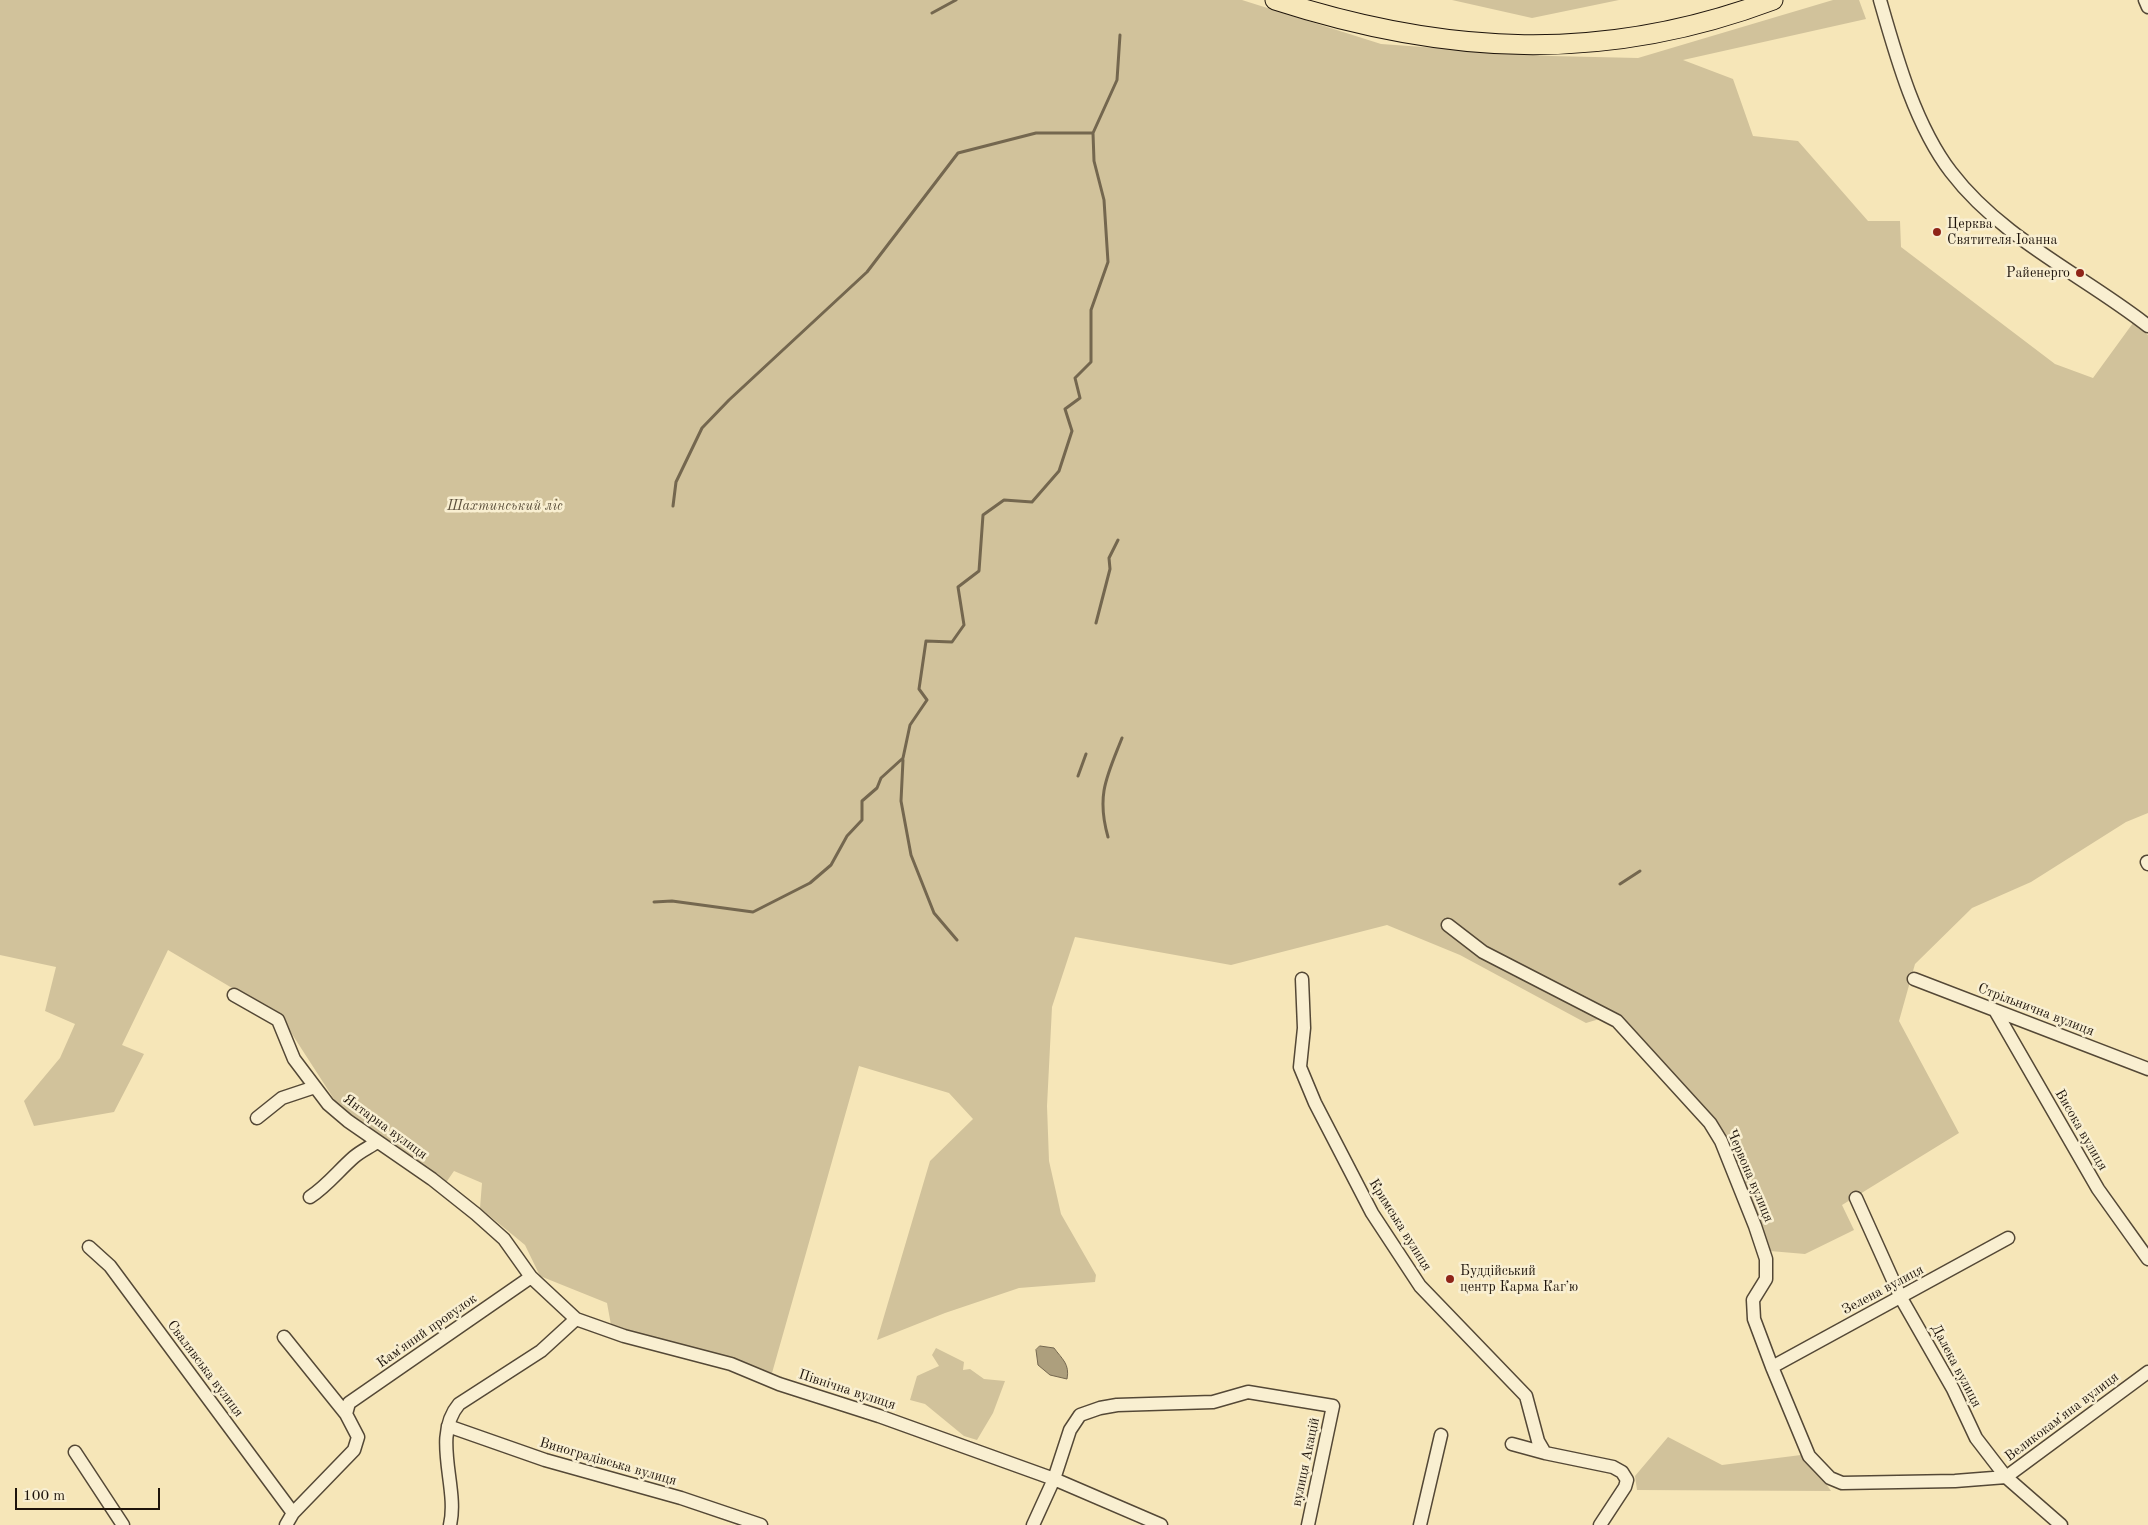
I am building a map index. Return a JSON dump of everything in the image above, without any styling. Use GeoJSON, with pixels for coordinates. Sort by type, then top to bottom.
{"type":"FeatureCollection","features":[{"type":"Feature","properties":{"kind":"highway"},"geometry":{"type":"LineString","coordinates":[[1274,0],[1334,18],[1392,31],[1507,45],[1553,45],[1653,34],[1686,28],[1737,14],[1773,0]]}},
{"type":"Feature","properties":{"kind":"street"},"geometry":{"type":"LineString","coordinates":[[1880,0],[1897,56],[1919,115],[1936,150],[1952,173],[1989,212],[2027,242],[2148,326]]}},
{"type":"Feature","properties":{"kind":"street"},"geometry":{"type":"LineString","coordinates":[[2145,0],[2148,6]]}},
{"type":"Feature","properties":{"kind":"street","name":"Червона вулиця"},"geometry":{"type":"LineString","coordinates":[[1448,924],[1483,952],[1617,1021],[1710,1123],[1725,1149],[1766,1259],[1766,1279],[1754,1300],[1754,1319],[1809,1456],[1830,1478],[1842,1484]]}},
{"type":"Feature","properties":{"kind":"street","name":"Стрільнична вулиця"},"geometry":{"type":"LineString","coordinates":[[1914,979],[2148,1069]]}},
{"type":"Feature","properties":{"kind":"street","name":"Кримська вулиця"},"geometry":{"type":"LineString","coordinates":[[1302,980],[1304,1028],[1300,1067],[1345,1161],[1372,1213],[1420,1286],[1526,1396],[1538,1441],[1545,1453]]}},
{"type":"Feature","properties":{"kind":"street","name":"Янтарна вулиця"},"geometry":{"type":"LineString","coordinates":[[234,996],[278,1020],[294,1059],[328,1104],[377,1142],[432,1179],[476,1214],[504,1239],[531,1277]]}},
{"type":"Feature","properties":{"kind":"street","name":"Висока вулиця"},"geometry":{"type":"LineString","coordinates":[[1996,1012],[2098,1189],[2148,1259]]}},
{"type":"Feature","properties":{"kind":"street"},"geometry":{"type":"LineString","coordinates":[[257,1118],[282,1098],[315,1087]]}},
{"type":"Feature","properties":{"kind":"street"},"geometry":{"type":"LineString","coordinates":[[310,1197],[324,1188],[337,1172],[356,1155],[377,1142]]}},
{"type":"Feature","properties":{"kind":"street","name":"Далека вулиця"},"geometry":{"type":"LineString","coordinates":[[1856,1198],[1901,1298],[1953,1389],[1976,1438],[2006,1477],[2061,1525]]}},
{"type":"Feature","properties":{"kind":"street","name":"Зелена вулиця"},"geometry":{"type":"LineString","coordinates":[[1772,1366],[1901,1298],[2008,1238]]}},
{"type":"Feature","properties":{"kind":"street","name":"Свалявська вулиця"},"geometry":{"type":"LineString","coordinates":[[89,1247],[110,1266],[293,1513]]}},
{"type":"Feature","properties":{"kind":"street","name":"Північна вулиця"},"geometry":{"type":"LineString","coordinates":[[531,1277],[576,1320],[624,1336],[731,1364],[779,1384],[878,1416],[1054,1479],[1161,1525]]}},
{"type":"Feature","properties":{"kind":"street","name":"Камʼяний провулок"},"geometry":{"type":"LineString","coordinates":[[346,1414],[349,1403],[531,1277]]}},
{"type":"Feature","properties":{"kind":"street"},"geometry":{"type":"LineString","coordinates":[[450,1525],[453,1504],[446,1444],[448,1426],[453,1410],[459,1404],[542,1351],[576,1320]]}},
{"type":"Feature","properties":{"kind":"street"},"geometry":{"type":"LineString","coordinates":[[284,1337],[346,1414],[358,1437],[354,1450],[293,1513],[286,1525]]}},
{"type":"Feature","properties":{"kind":"street","name":"Великокамʼяна вулиця"},"geometry":{"type":"LineString","coordinates":[[1842,1484],[1955,1481],[2006,1477],[2148,1372]]}},
{"type":"Feature","properties":{"kind":"street","name":"вулиця Акацій"},"geometry":{"type":"LineString","coordinates":[[1054,1479],[1070,1430],[1080,1415],[1100,1408],[1117,1405],[1213,1402],[1248,1392],[1332,1406],[1308,1525]]}},
{"type":"Feature","properties":{"kind":"street","name":"Виноградівська вулиця"},"geometry":{"type":"LineString","coordinates":[[448,1426],[545,1460],[681,1498],[761,1525]]}},
{"type":"Feature","properties":{"kind":"street"},"geometry":{"type":"LineString","coordinates":[[1420,1525],[1441,1435]]}},
{"type":"Feature","properties":{"kind":"street"},"geometry":{"type":"LineString","coordinates":[[1512,1444],[1613,1467],[1622,1472],[1627,1480],[1625,1487],[1600,1525]]}},
{"type":"Feature","properties":{"kind":"street"},"geometry":{"type":"LineString","coordinates":[[74,1452],[123,1525]]}},
{"type":"Feature","properties":{"kind":"street"},"geometry":{"type":"LineString","coordinates":[[1033,1525],[1054,1479]]}},
{"type":"Feature","properties":{"kind":"green space","name":"Шахтинський ліс"},"geometry":{"type":"Polygon","coordinates":[[[0,0],[1242,0],[1381,44],[1551,56],[1638,58],[1833,0],[1859,0],[1866,19],[1683,60],[1733,79],[1753,136],[1798,141],[1868,221],[1900,221],[1901,247],[2055,364],[2093,378],[2133,323],[2148,335],[2148,813],[2126,822],[2031,882],[1972,908],[1915,964],[1899,1021],[1959,1133],[1842,1205],[1854,1230],[1805,1254],[1770,1251],[1720,1127],[1616,1014],[1586,1023],[1460,955],[1387,925],[1231,965],[1075,937],[1052,1007],[1047,1106],[1049,1161],[1061,1214],[1096,1275],[1095,1282],[1019,1288],[945,1313],[877,1340],[930,1161],[973,1119],[949,1093],[859,1066],[772,1373],[724,1357],[611,1325],[607,1303],[540,1276],[525,1245],[480,1208],[482,1183],[454,1171],[445,1184],[341,1110],[281,1017],[168,950],[122,1045],[144,1054],[114,1112],[34,1126],[24,1101],[60,1058],[75,1024],[45,1011],[56,967],[0,955],[0,0]]]}},
{"type":"Feature","properties":{"kind":"green space"},"geometry":{"type":"Polygon","coordinates":[[[1452,0],[1619,0],[1532,18],[1452,0]]]}},
{"type":"Feature","properties":{"kind":"green space"},"geometry":{"type":"Polygon","coordinates":[[[936,1348],[964,1362],[963,1370],[970,1369],[984,1379],[1005,1381],[993,1413],[977,1440],[964,1436],[925,1404],[910,1400],[917,1376],[939,1366],[932,1355],[936,1348]]]}},
{"type":"Feature","properties":{"kind":"green space"},"geometry":{"type":"Polygon","coordinates":[[[1668,1437],[1722,1465],[1801,1455],[1820,1475],[1831,1491],[1637,1490],[1635,1476],[1668,1437]]]}},
{"type":"Feature","properties":{"kind":"shaded area"},"geometry":{"type":"Polygon","coordinates":[[[1040,1346],[1054,1348],[1066,1366],[1067,1379],[1050,1375],[1038,1365],[1036,1350],[1040,1346]]]}},
{"type":"Feature","properties":{"kind":"waterway"},"geometry":{"type":"LineString","coordinates":[[932,13],[956,0]]}},
{"type":"Feature","properties":{"kind":"waterway"},"geometry":{"type":"LineString","coordinates":[[654,902],[672,901],[753,912],[810,883],[831,865],[847,836],[862,820],[862,801],[877,788],[881,778],[903,758],[910,725],[927,700],[919,689],[926,641],[952,642],[964,625],[958,587],[979,571],[983,515],[1004,500],[1032,502],[1059,471],[1072,431],[1065,409],[1080,398],[1075,378],[1091,362],[1091,310],[1108,262],[1104,200],[1094,161],[1093,133],[1117,80],[1120,35]]}},
{"type":"Feature","properties":{"kind":"waterway"},"geometry":{"type":"LineString","coordinates":[[673,506],[676,482],[702,428],[729,400],[867,272],[958,153],[1036,133],[1093,133]]}},
{"type":"Feature","properties":{"kind":"waterway"},"geometry":{"type":"LineString","coordinates":[[1096,623],[1110,569],[1109,558],[1118,540]]}},
{"type":"Feature","properties":{"kind":"waterway"},"geometry":{"type":"LineString","coordinates":[[1108,837],[1103,797],[1108,775],[1122,738]]}},
{"type":"Feature","properties":{"kind":"waterway"},"geometry":{"type":"LineString","coordinates":[[1078,776],[1086,754]]}},
{"type":"Feature","properties":{"kind":"waterway"},"geometry":{"type":"LineString","coordinates":[[903,760],[901,801],[911,855],[934,913],[957,940]]}},
{"type":"Feature","properties":{"kind":"waterway"},"geometry":{"type":"LineString","coordinates":[[1620,884],[1640,871]]}},
{"type":"Feature","properties":{"kind":"place","name":"Церква Святителя Іоанна"},"geometry":{"type":"Point","coordinates":[1937,232]}},
{"type":"Feature","properties":{"kind":"place","name":"Райенерго"},"geometry":{"type":"Point","coordinates":[2080,273]}},
{"type":"Feature","properties":{"kind":"place","name":"Буддійський центр Карма Кагʼю"},"geometry":{"type":"Point","coordinates":[1450,1279]}}]}
